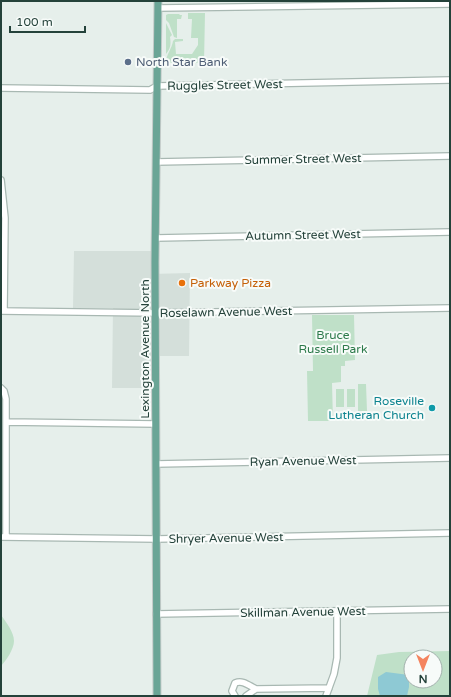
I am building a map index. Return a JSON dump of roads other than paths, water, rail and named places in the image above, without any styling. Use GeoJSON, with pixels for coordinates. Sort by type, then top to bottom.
{"type":"FeatureCollection","features":[{"type":"Feature","properties":{"kind":"main road","name":"Lexington Avenue North"},"geometry":{"type":"LineString","coordinates":[[157,696],[156,162],[158,5]]}},
{"type":"Feature","properties":{"kind":"street"},"geometry":{"type":"LineString","coordinates":[[158,5],[343,3],[450,4]]}},
{"type":"Feature","properties":{"kind":"street","name":"Ruggles Street West"},"geometry":{"type":"LineString","coordinates":[[1,88],[150,90],[157,86],[450,80]]}},
{"type":"Feature","properties":{"kind":"street","name":"Summer Street West"},"geometry":{"type":"LineString","coordinates":[[156,162],[450,156]]}},
{"type":"Feature","properties":{"kind":"street"},"geometry":{"type":"LineString","coordinates":[[1,180],[5,218],[3,311]]}},
{"type":"Feature","properties":{"kind":"street","name":"Autumn Street West"},"geometry":{"type":"LineString","coordinates":[[156,238],[450,232]]}},
{"type":"Feature","properties":{"kind":"street","name":"Roselawn Avenue West"},"geometry":{"type":"LineString","coordinates":[[3,311],[156,313],[450,308]]}},
{"type":"Feature","properties":{"kind":"street"},"geometry":{"type":"LineString","coordinates":[[2,388],[6,394],[6,422],[3,462],[3,537]]}},
{"type":"Feature","properties":{"kind":"street"},"geometry":{"type":"LineString","coordinates":[[6,422],[156,424]]}},
{"type":"Feature","properties":{"kind":"street","name":"Ryan Avenue West"},"geometry":{"type":"LineString","coordinates":[[156,464],[450,458]]}},
{"type":"Feature","properties":{"kind":"street","name":"Shryer Avenue West"},"geometry":{"type":"LineString","coordinates":[[3,537],[156,540],[450,533]]}},
{"type":"Feature","properties":{"kind":"street","name":"Skillman Avenue West"},"geometry":{"type":"LineString","coordinates":[[156,614],[450,609]]}},
{"type":"Feature","properties":{"kind":"street"},"geometry":{"type":"LineString","coordinates":[[326,696],[334,674],[337,658],[337,611]]}},
{"type":"Feature","properties":{"kind":"street"},"geometry":{"type":"LineString","coordinates":[[235,696],[232,691],[234,683],[246,683],[256,690]]}},
{"type":"Feature","properties":{"kind":"street"},"geometry":{"type":"LineString","coordinates":[[246,696],[256,690],[329,688]]}},
{"type":"Feature","properties":{"kind":"water"},"geometry":{"type":"Polygon","coordinates":[[[386,672],[403,674],[403,689],[409,689],[407,696],[380,696],[378,689],[378,677],[386,672]]]}},
{"type":"Feature","properties":{"kind":"place","name":"North Star Bank"},"geometry":{"type":"Point","coordinates":[128,62]}},
{"type":"Feature","properties":{"kind":"place","name":"Parkway Pizza"},"geometry":{"type":"Point","coordinates":[182,283]}},
{"type":"Feature","properties":{"kind":"place","name":"Roseville Lutheran Church"},"geometry":{"type":"Point","coordinates":[432,408]}},
{"type":"Feature","properties":{"kind":"park label","name":"Bruce Russell Park"},"geometry":{"type":"Point","coordinates":[333,342]}}]}
